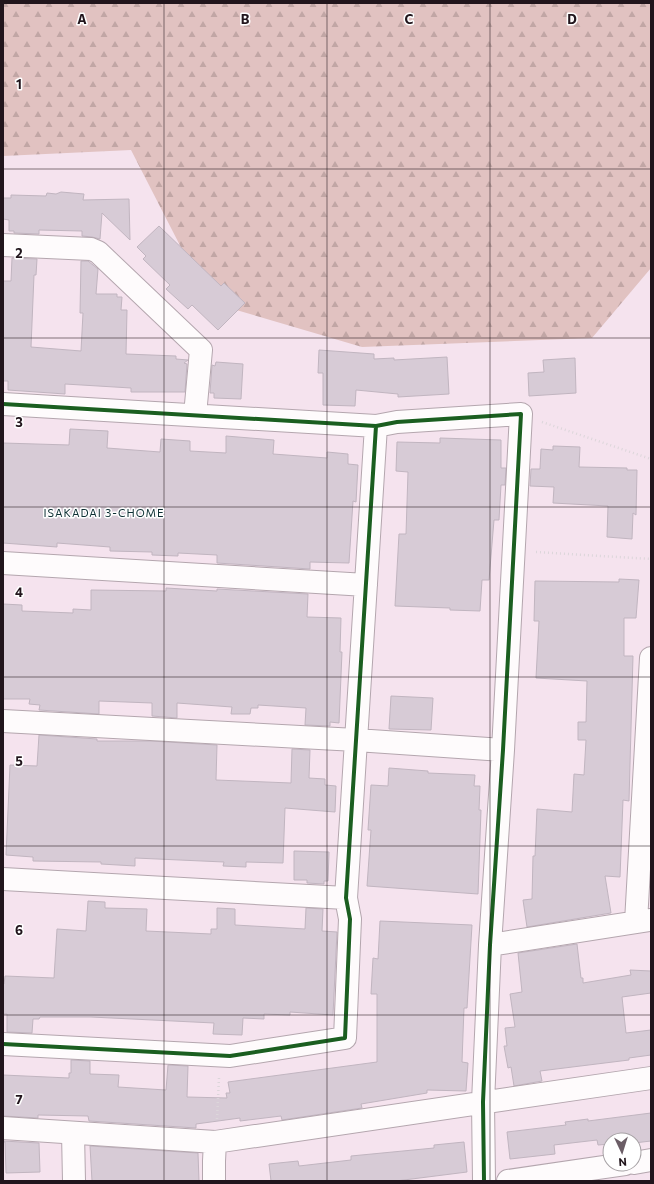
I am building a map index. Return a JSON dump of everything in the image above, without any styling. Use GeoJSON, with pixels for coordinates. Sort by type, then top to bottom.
{"type":"FeatureCollection","features":[{"type":"Feature","properties":{"kind":"street"},"geometry":{"type":"LineString","coordinates":[[3,245],[92,249],[98,252],[201,350],[195,415]]}},
{"type":"Feature","properties":{"kind":"street"},"geometry":{"type":"LineString","coordinates":[[3,404],[376,426],[397,422],[521,414],[503,750],[490,945],[483,1102],[484,1181]]}},
{"type":"Feature","properties":{"kind":"street"},"geometry":{"type":"LineString","coordinates":[[3,1044],[230,1056],[344,1038],[350,919],[346,898],[376,426]]}},
{"type":"Feature","properties":{"kind":"street"},"geometry":{"type":"LineString","coordinates":[[3,563],[366,585]]}},
{"type":"Feature","properties":{"kind":"street"},"geometry":{"type":"LineString","coordinates":[[490,945],[644,921],[651,658]]}},
{"type":"Feature","properties":{"kind":"street"},"geometry":{"type":"LineString","coordinates":[[3,721],[356,740],[503,750]]}},
{"type":"Feature","properties":{"kind":"street"},"geometry":{"type":"LineString","coordinates":[[3,879],[346,898]]}},
{"type":"Feature","properties":{"kind":"street"},"geometry":{"type":"LineString","coordinates":[[3,1128],[215,1142],[651,1078]]}},
{"type":"Feature","properties":{"kind":"street"},"geometry":{"type":"LineString","coordinates":[[73,1133],[74,1181]]}},
{"type":"Feature","properties":{"kind":"street"},"geometry":{"type":"LineString","coordinates":[[214,1181],[215,1142]]}},
{"type":"Feature","properties":{"kind":"street"},"geometry":{"type":"LineString","coordinates":[[508,1181],[602,1167]]}},
{"type":"Feature","properties":{"kind":"path"},"geometry":{"type":"LineString","coordinates":[[521,414],[651,458]]}},
{"type":"Feature","properties":{"kind":"path"},"geometry":{"type":"LineString","coordinates":[[514,550],[651,559]]}},
{"type":"Feature","properties":{"kind":"path"},"geometry":{"type":"LineString","coordinates":[[215,1142],[221,1056]]}},
{"type":"Feature","properties":{"kind":"green space"},"geometry":{"type":"Polygon","coordinates":[[[3,3],[651,3],[651,268],[592,338],[362,347],[209,302],[131,150],[3,156],[3,3]]]}},
{"type":"Feature","properties":{"kind":"building"},"geometry":{"type":"Polygon","coordinates":[[[61,192],[84,194],[83,200],[129,199],[130,240],[102,213],[100,239],[82,236],[82,231],[39,230],[39,234],[14,233],[14,231],[9,231],[9,220],[3,219],[3,198],[11,198],[11,195],[46,196],[47,193],[56,194],[61,192]]]}},
{"type":"Feature","properties":{"kind":"building"},"geometry":{"type":"Polygon","coordinates":[[[159,226],[221,286],[224,283],[245,303],[218,330],[192,305],[188,309],[166,289],[170,285],[143,259],[146,256],[137,247],[159,226]]]}},
{"type":"Feature","properties":{"kind":"building"},"geometry":{"type":"Polygon","coordinates":[[[12,258],[37,259],[36,275],[34,275],[31,347],[81,351],[83,313],[80,313],[81,261],[88,261],[98,269],[96,294],[117,294],[117,297],[122,297],[121,310],[127,310],[126,354],[176,356],[176,359],[188,360],[184,363],[187,364],[185,392],[131,392],[131,388],[65,384],[65,394],[8,390],[8,381],[3,381],[3,281],[11,281],[12,258]]]}},
{"type":"Feature","properties":{"kind":"building"},"geometry":{"type":"Polygon","coordinates":[[[319,350],[374,354],[374,359],[394,358],[394,360],[447,357],[449,394],[398,397],[398,394],[356,390],[355,406],[323,405],[323,373],[318,373],[319,350]]]}},
{"type":"Feature","properties":{"kind":"building"},"geometry":{"type":"Polygon","coordinates":[[[575,358],[576,393],[529,396],[528,373],[544,372],[543,360],[575,358]]]}},
{"type":"Feature","properties":{"kind":"building"},"geometry":{"type":"Polygon","coordinates":[[[216,362],[243,364],[241,399],[214,398],[214,393],[210,393],[212,365],[215,366],[216,362]]]}},
{"type":"Feature","properties":{"kind":"building"},"geometry":{"type":"Polygon","coordinates":[[[70,429],[108,431],[107,448],[160,452],[161,439],[190,441],[190,451],[226,453],[226,436],[274,440],[273,454],[327,458],[327,452],[348,454],[348,464],[358,465],[356,502],[353,501],[349,563],[310,562],[310,569],[217,563],[217,555],[178,553],[178,556],[152,555],[152,552],[110,551],[110,547],[57,543],[57,547],[3,543],[3,443],[69,445],[70,429]]]}},
{"type":"Feature","properties":{"kind":"building"},"geometry":{"type":"Polygon","coordinates":[[[440,438],[501,440],[501,468],[506,468],[505,485],[501,485],[499,520],[494,520],[489,580],[482,580],[480,611],[450,610],[450,608],[395,606],[399,534],[406,534],[408,472],[396,471],[397,442],[440,443],[440,438]]]}},
{"type":"Feature","properties":{"kind":"building"},"geometry":{"type":"Polygon","coordinates":[[[553,446],[580,447],[579,467],[627,468],[627,470],[637,470],[636,515],[633,513],[632,539],[607,537],[608,506],[553,503],[554,487],[530,486],[531,469],[540,469],[541,449],[553,450],[553,446]]]}},
{"type":"Feature","properties":{"kind":"building"},"geometry":{"type":"Polygon","coordinates":[[[619,579],[639,580],[636,618],[624,618],[624,656],[633,656],[629,801],[623,800],[620,877],[605,876],[611,913],[527,927],[523,900],[532,899],[533,856],[535,856],[537,809],[572,812],[574,774],[584,775],[586,740],[578,740],[578,722],[586,722],[587,681],[536,678],[539,621],[534,621],[535,581],[619,582],[619,579]]]}},
{"type":"Feature","properties":{"kind":"building"},"geometry":{"type":"Polygon","coordinates":[[[166,588],[308,594],[307,617],[341,618],[340,652],[342,652],[339,723],[330,722],[330,726],[305,725],[306,708],[258,705],[258,708],[251,708],[250,714],[231,714],[232,707],[177,703],[177,718],[152,716],[152,703],[99,701],[99,714],[39,710],[40,705],[29,704],[30,699],[3,699],[3,604],[22,605],[22,611],[73,613],[73,609],[91,610],[91,590],[166,591],[166,588]]]}},
{"type":"Feature","properties":{"kind":"building"},"geometry":{"type":"Polygon","coordinates":[[[391,696],[433,698],[431,730],[389,729],[391,696]]]}},
{"type":"Feature","properties":{"kind":"building"},"geometry":{"type":"Polygon","coordinates":[[[39,735],[97,739],[97,741],[151,741],[217,745],[216,780],[291,783],[292,749],[310,750],[309,778],[325,779],[325,785],[336,786],[335,812],[285,808],[283,863],[246,862],[246,867],[223,866],[224,862],[135,858],[135,866],[101,864],[101,862],[33,861],[33,857],[6,855],[10,765],[37,766],[39,735]]]}},
{"type":"Feature","properties":{"kind":"building"},"geometry":{"type":"Polygon","coordinates":[[[389,768],[428,771],[428,773],[475,775],[474,786],[480,786],[479,810],[481,810],[478,894],[367,886],[371,830],[368,830],[371,785],[388,786],[389,768]]]}},
{"type":"Feature","properties":{"kind":"building"},"geometry":{"type":"Polygon","coordinates":[[[294,851],[329,852],[328,881],[324,881],[324,884],[307,883],[307,880],[294,880],[294,851]]]}},
{"type":"Feature","properties":{"kind":"building"},"geometry":{"type":"Polygon","coordinates":[[[88,901],[105,902],[105,908],[147,909],[146,931],[211,934],[211,929],[217,929],[217,908],[235,909],[235,925],[305,929],[306,908],[323,909],[322,931],[337,932],[333,1015],[290,1012],[290,1015],[264,1014],[264,1019],[243,1018],[242,1035],[213,1034],[214,1023],[91,1017],[40,1017],[39,1019],[33,1019],[32,1033],[7,1032],[7,1014],[3,1014],[3,983],[4,984],[5,976],[54,978],[57,929],[86,931],[88,901]]]}},
{"type":"Feature","properties":{"kind":"building"},"geometry":{"type":"Polygon","coordinates":[[[380,921],[472,925],[467,1008],[464,1008],[462,1062],[468,1063],[466,1091],[427,1090],[427,1093],[361,1104],[362,1108],[282,1120],[281,1116],[240,1121],[240,1118],[196,1124],[196,1128],[89,1121],[88,1116],[38,1115],[38,1118],[3,1116],[3,1075],[69,1078],[69,1073],[71,1073],[71,1060],[90,1061],[90,1074],[119,1075],[118,1087],[166,1090],[168,1065],[188,1066],[187,1097],[227,1098],[226,1093],[230,1093],[228,1082],[377,1062],[377,994],[371,994],[373,958],[378,959],[380,921]]]}},
{"type":"Feature","properties":{"kind":"building"},"geometry":{"type":"Polygon","coordinates":[[[577,944],[581,978],[583,978],[583,983],[631,975],[630,970],[651,971],[651,993],[622,997],[626,1033],[651,1030],[651,1055],[629,1058],[629,1060],[540,1071],[542,1081],[514,1086],[511,1067],[508,1068],[504,1046],[507,1046],[505,1028],[515,1027],[510,994],[522,992],[518,953],[577,944]]]}},
{"type":"Feature","properties":{"kind":"building"},"geometry":{"type":"Polygon","coordinates":[[[651,1113],[651,1141],[642,1142],[642,1132],[602,1132],[602,1145],[598,1145],[597,1140],[554,1145],[555,1154],[510,1159],[507,1132],[566,1125],[565,1122],[588,1119],[588,1121],[651,1113]]]}},
{"type":"Feature","properties":{"kind":"building"},"geometry":{"type":"Polygon","coordinates":[[[3,1141],[39,1143],[40,1172],[6,1173],[5,1142],[3,1141]]]}},
{"type":"Feature","properties":{"kind":"building"},"geometry":{"type":"Polygon","coordinates":[[[464,1142],[467,1172],[396,1181],[271,1181],[269,1164],[298,1161],[299,1166],[351,1160],[351,1156],[434,1148],[434,1145],[464,1142]]]}},
{"type":"Feature","properties":{"kind":"building"},"geometry":{"type":"Polygon","coordinates":[[[90,1146],[198,1153],[199,1181],[92,1181],[90,1146]]]}},
{"type":"Feature","properties":{"kind":"cycle path"},"geometry":{"type":"LineString","coordinates":[[3,404],[376,426],[397,422],[521,414],[503,750],[490,945],[483,1102],[484,1181]]}},
{"type":"Feature","properties":{"kind":"cycle path"},"geometry":{"type":"LineString","coordinates":[[3,1044],[230,1056],[345,1038],[350,919],[346,898],[376,426]]}},
{"type":"Feature","properties":{"kind":"district","name":"ISAKADAI 3-CHOME"},"geometry":{"type":"Point","coordinates":[104,512]}}]}
